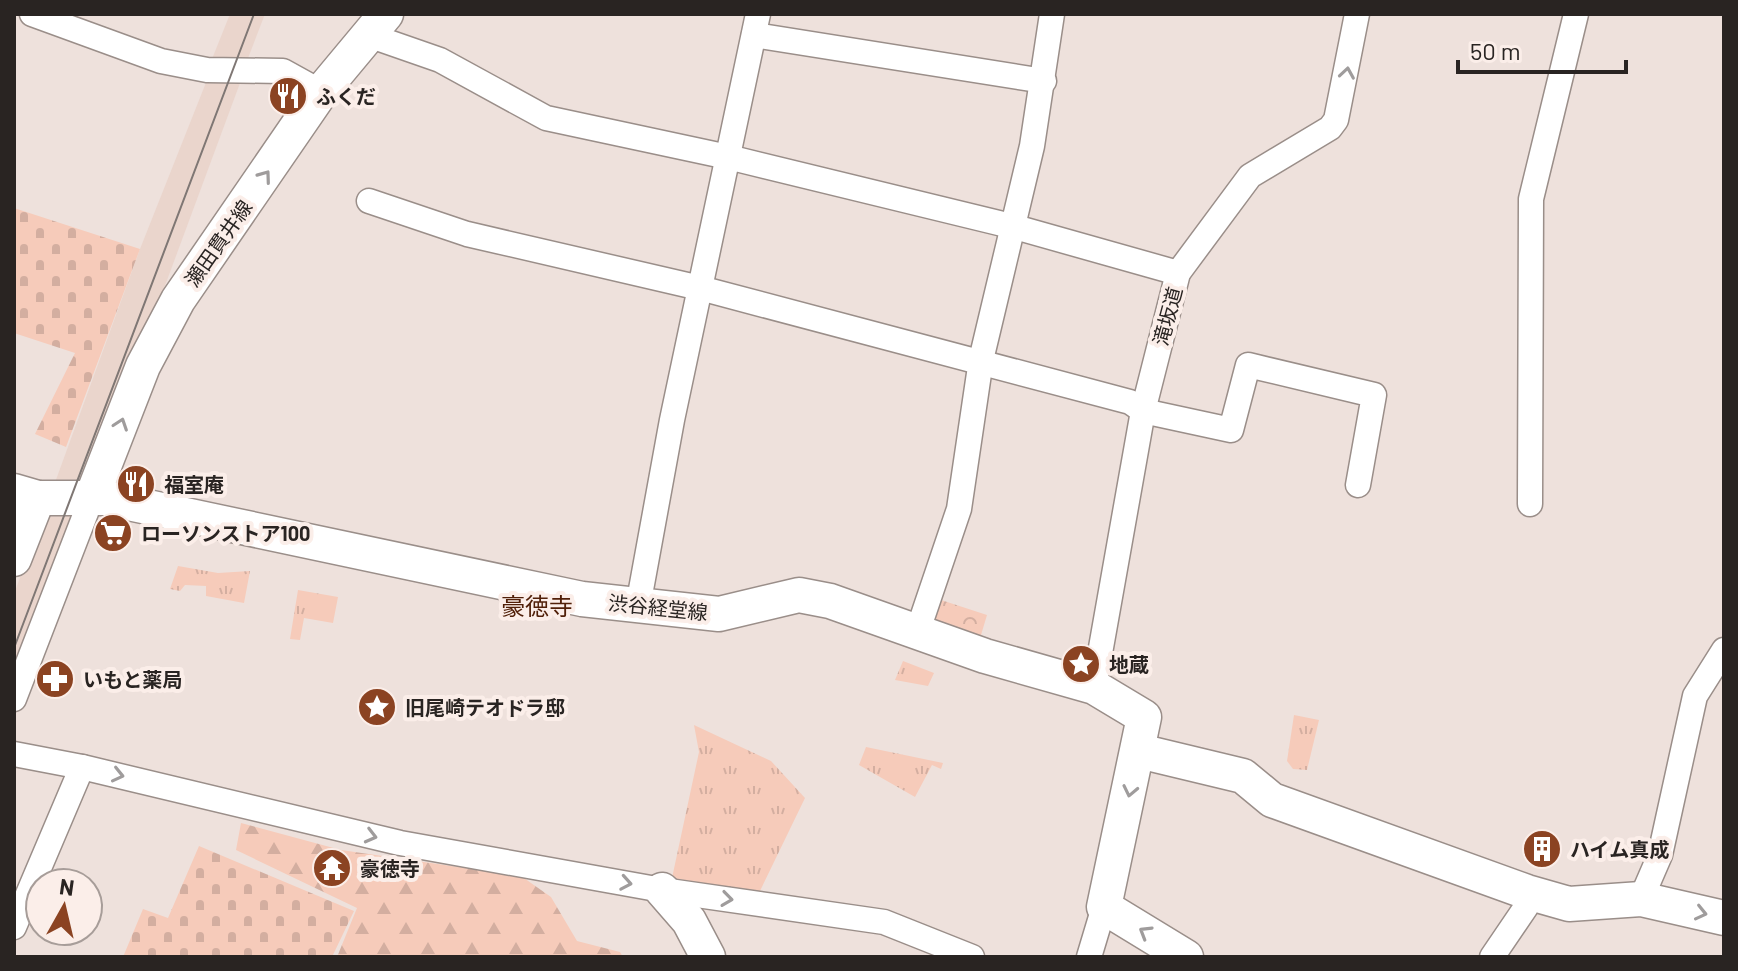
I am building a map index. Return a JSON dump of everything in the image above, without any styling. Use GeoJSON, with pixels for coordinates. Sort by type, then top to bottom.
{"type":"FeatureCollection","features":[{"type":"Feature","properties":{"kind":"main road","name":"瀬田貫井線"},"geometry":{"type":"LineString","coordinates":[[92,497],[143,366],[164,325],[321,92],[378,25]]}},
{"type":"Feature","properties":{"kind":"main road","name":"渋谷経堂線"},"geometry":{"type":"LineString","coordinates":[[26,495],[92,497],[582,599],[719,614],[799,595],[830,601],[917,633],[1094,687],[1144,717],[1104,907]]}},
{"type":"Feature","properties":{"kind":"main road"},"geometry":{"type":"LineString","coordinates":[[14,559],[26,495]]}},
{"type":"Feature","properties":{"kind":"main road"},"geometry":{"type":"LineString","coordinates":[[1139,751],[1243,776],[1272,800],[1451,867],[1569,904],[1641,899],[1724,918]]}},
{"type":"Feature","properties":{"kind":"main road"},"geometry":{"type":"LineString","coordinates":[[662,890],[689,921],[708,957]]}},
{"type":"Feature","properties":{"kind":"main road"},"geometry":{"type":"LineString","coordinates":[[1104,907],[1186,957]]}},
{"type":"Feature","properties":{"kind":"street"},"geometry":{"type":"LineString","coordinates":[[32,14],[161,61],[207,70],[283,71],[321,92]]}},
{"type":"Feature","properties":{"kind":"street"},"geometry":{"type":"LineString","coordinates":[[917,633],[959,509],[981,360],[1015,227],[1044,81],[1052,14]]}},
{"type":"Feature","properties":{"kind":"street","name":"滝坂道"},"geometry":{"type":"LineString","coordinates":[[1094,687],[1143,411],[1178,273],[1250,176],[1330,128],[1341,110],[1357,14]]}},
{"type":"Feature","properties":{"kind":"street"},"geometry":{"type":"LineString","coordinates":[[1530,504],[1531,199],[1576,14]]}},
{"type":"Feature","properties":{"kind":"street"},"geometry":{"type":"LineString","coordinates":[[378,25],[546,118],[728,157],[1015,227],[1178,273]]}},
{"type":"Feature","properties":{"kind":"street"},"geometry":{"type":"LineString","coordinates":[[638,606],[700,288],[756,25],[1044,81]]}},
{"type":"Feature","properties":{"kind":"street"},"geometry":{"type":"LineString","coordinates":[[369,201],[467,234],[700,288],[981,360],[1130,402],[1143,411],[1231,430],[1248,365],[1374,395],[1358,485]]}},
{"type":"Feature","properties":{"kind":"street"},"geometry":{"type":"LineString","coordinates":[[14,699],[92,497]]}},
{"type":"Feature","properties":{"kind":"street"},"geometry":{"type":"LineString","coordinates":[[1641,899],[1660,855],[1695,696],[1724,650]]}},
{"type":"Feature","properties":{"kind":"street"},"geometry":{"type":"LineString","coordinates":[[14,754],[82,767],[400,843],[662,890],[791,907],[899,926],[972,957]]}},
{"type":"Feature","properties":{"kind":"street"},"geometry":{"type":"LineString","coordinates":[[14,927],[82,767]]}},
{"type":"Feature","properties":{"kind":"street"},"geometry":{"type":"LineString","coordinates":[[1243,776],[1255,810],[1526,907],[1569,904]]}},
{"type":"Feature","properties":{"kind":"street"},"geometry":{"type":"LineString","coordinates":[[1089,957],[1104,907]]}},
{"type":"Feature","properties":{"kind":"street"},"geometry":{"type":"LineString","coordinates":[[1492,957],[1526,907]]}},
{"type":"Feature","properties":{"kind":"shaded area"},"geometry":{"type":"Polygon","coordinates":[[[230,14],[265,14],[245,66],[210,64],[230,14]]]}},
{"type":"Feature","properties":{"kind":"shaded area"},"geometry":{"type":"Polygon","coordinates":[[[209,75],[243,75],[136,364],[87,482],[53,488],[140,249],[209,75]]]}},
{"type":"Feature","properties":{"kind":"shaded area"},"geometry":{"type":"Polygon","coordinates":[[[80,509],[14,678],[14,594],[42,518],[51,512],[80,509]]]}},
{"type":"Feature","properties":{"kind":"green space"},"geometry":{"type":"Polygon","coordinates":[[[14,208],[140,249],[66,447],[35,434],[75,353],[14,333],[14,208]]]}},
{"type":"Feature","properties":{"kind":"green space"},"geometry":{"type":"Polygon","coordinates":[[[178,566],[218,573],[250,571],[244,603],[206,596],[206,586],[185,585],[180,591],[170,589],[178,566]]]}},
{"type":"Feature","properties":{"kind":"green space"},"geometry":{"type":"Polygon","coordinates":[[[298,590],[338,597],[333,623],[304,618],[300,640],[290,639],[298,590]]]}},
{"type":"Feature","properties":{"kind":"green space"},"geometry":{"type":"Polygon","coordinates":[[[938,599],[987,615],[978,645],[931,628],[938,599]]]}},
{"type":"Feature","properties":{"kind":"green space"},"geometry":{"type":"Polygon","coordinates":[[[903,661],[934,673],[928,686],[895,680],[903,661]]]}},
{"type":"Feature","properties":{"kind":"green space"},"geometry":{"type":"Polygon","coordinates":[[[1294,715],[1319,720],[1307,770],[1293,769],[1287,761],[1294,715]]]}},
{"type":"Feature","properties":{"kind":"green space"},"geometry":{"type":"Polygon","coordinates":[[[694,725],[771,761],[805,798],[759,893],[672,878],[699,752],[694,725]]]}},
{"type":"Feature","properties":{"kind":"green space"},"geometry":{"type":"Polygon","coordinates":[[[866,747],[943,763],[941,769],[932,765],[915,797],[859,765],[866,747]]]}},
{"type":"Feature","properties":{"kind":"green space"},"geometry":{"type":"Polygon","coordinates":[[[241,823],[341,850],[521,876],[551,897],[577,941],[620,952],[623,957],[337,957],[357,908],[236,850],[241,823]]]}},
{"type":"Feature","properties":{"kind":"green space"},"geometry":{"type":"Polygon","coordinates":[[[199,846],[354,911],[332,957],[123,957],[143,909],[168,918],[199,846]]]}},
{"type":"Feature","properties":{"kind":"tram line"},"geometry":{"type":"LineString","coordinates":[[14,648],[254,14]]}},
{"type":"Feature","properties":{"kind":"place","name":"ふくだ"},"geometry":{"type":"Point","coordinates":[288,96]}},
{"type":"Feature","properties":{"kind":"place","name":"福室庵"},"geometry":{"type":"Point","coordinates":[136,484]}},
{"type":"Feature","properties":{"kind":"place","name":"ローソンストア100"},"geometry":{"type":"Point","coordinates":[113,533]}},
{"type":"Feature","properties":{"kind":"place","name":"地蔵"},"geometry":{"type":"Point","coordinates":[1081,664]}},
{"type":"Feature","properties":{"kind":"place","name":"いもと薬局"},"geometry":{"type":"Point","coordinates":[55,679]}},
{"type":"Feature","properties":{"kind":"place","name":"旧尾崎テオドラ邸"},"geometry":{"type":"Point","coordinates":[377,707]}},
{"type":"Feature","properties":{"kind":"place","name":"ハイム真成"},"geometry":{"type":"Point","coordinates":[1542,849]}},
{"type":"Feature","properties":{"kind":"place","name":"豪徳寺"},"geometry":{"type":"Point","coordinates":[332,868]}},
{"type":"Feature","properties":{"kind":"district","name":"豪徳寺"},"geometry":{"type":"Point","coordinates":[537,605]}}]}
